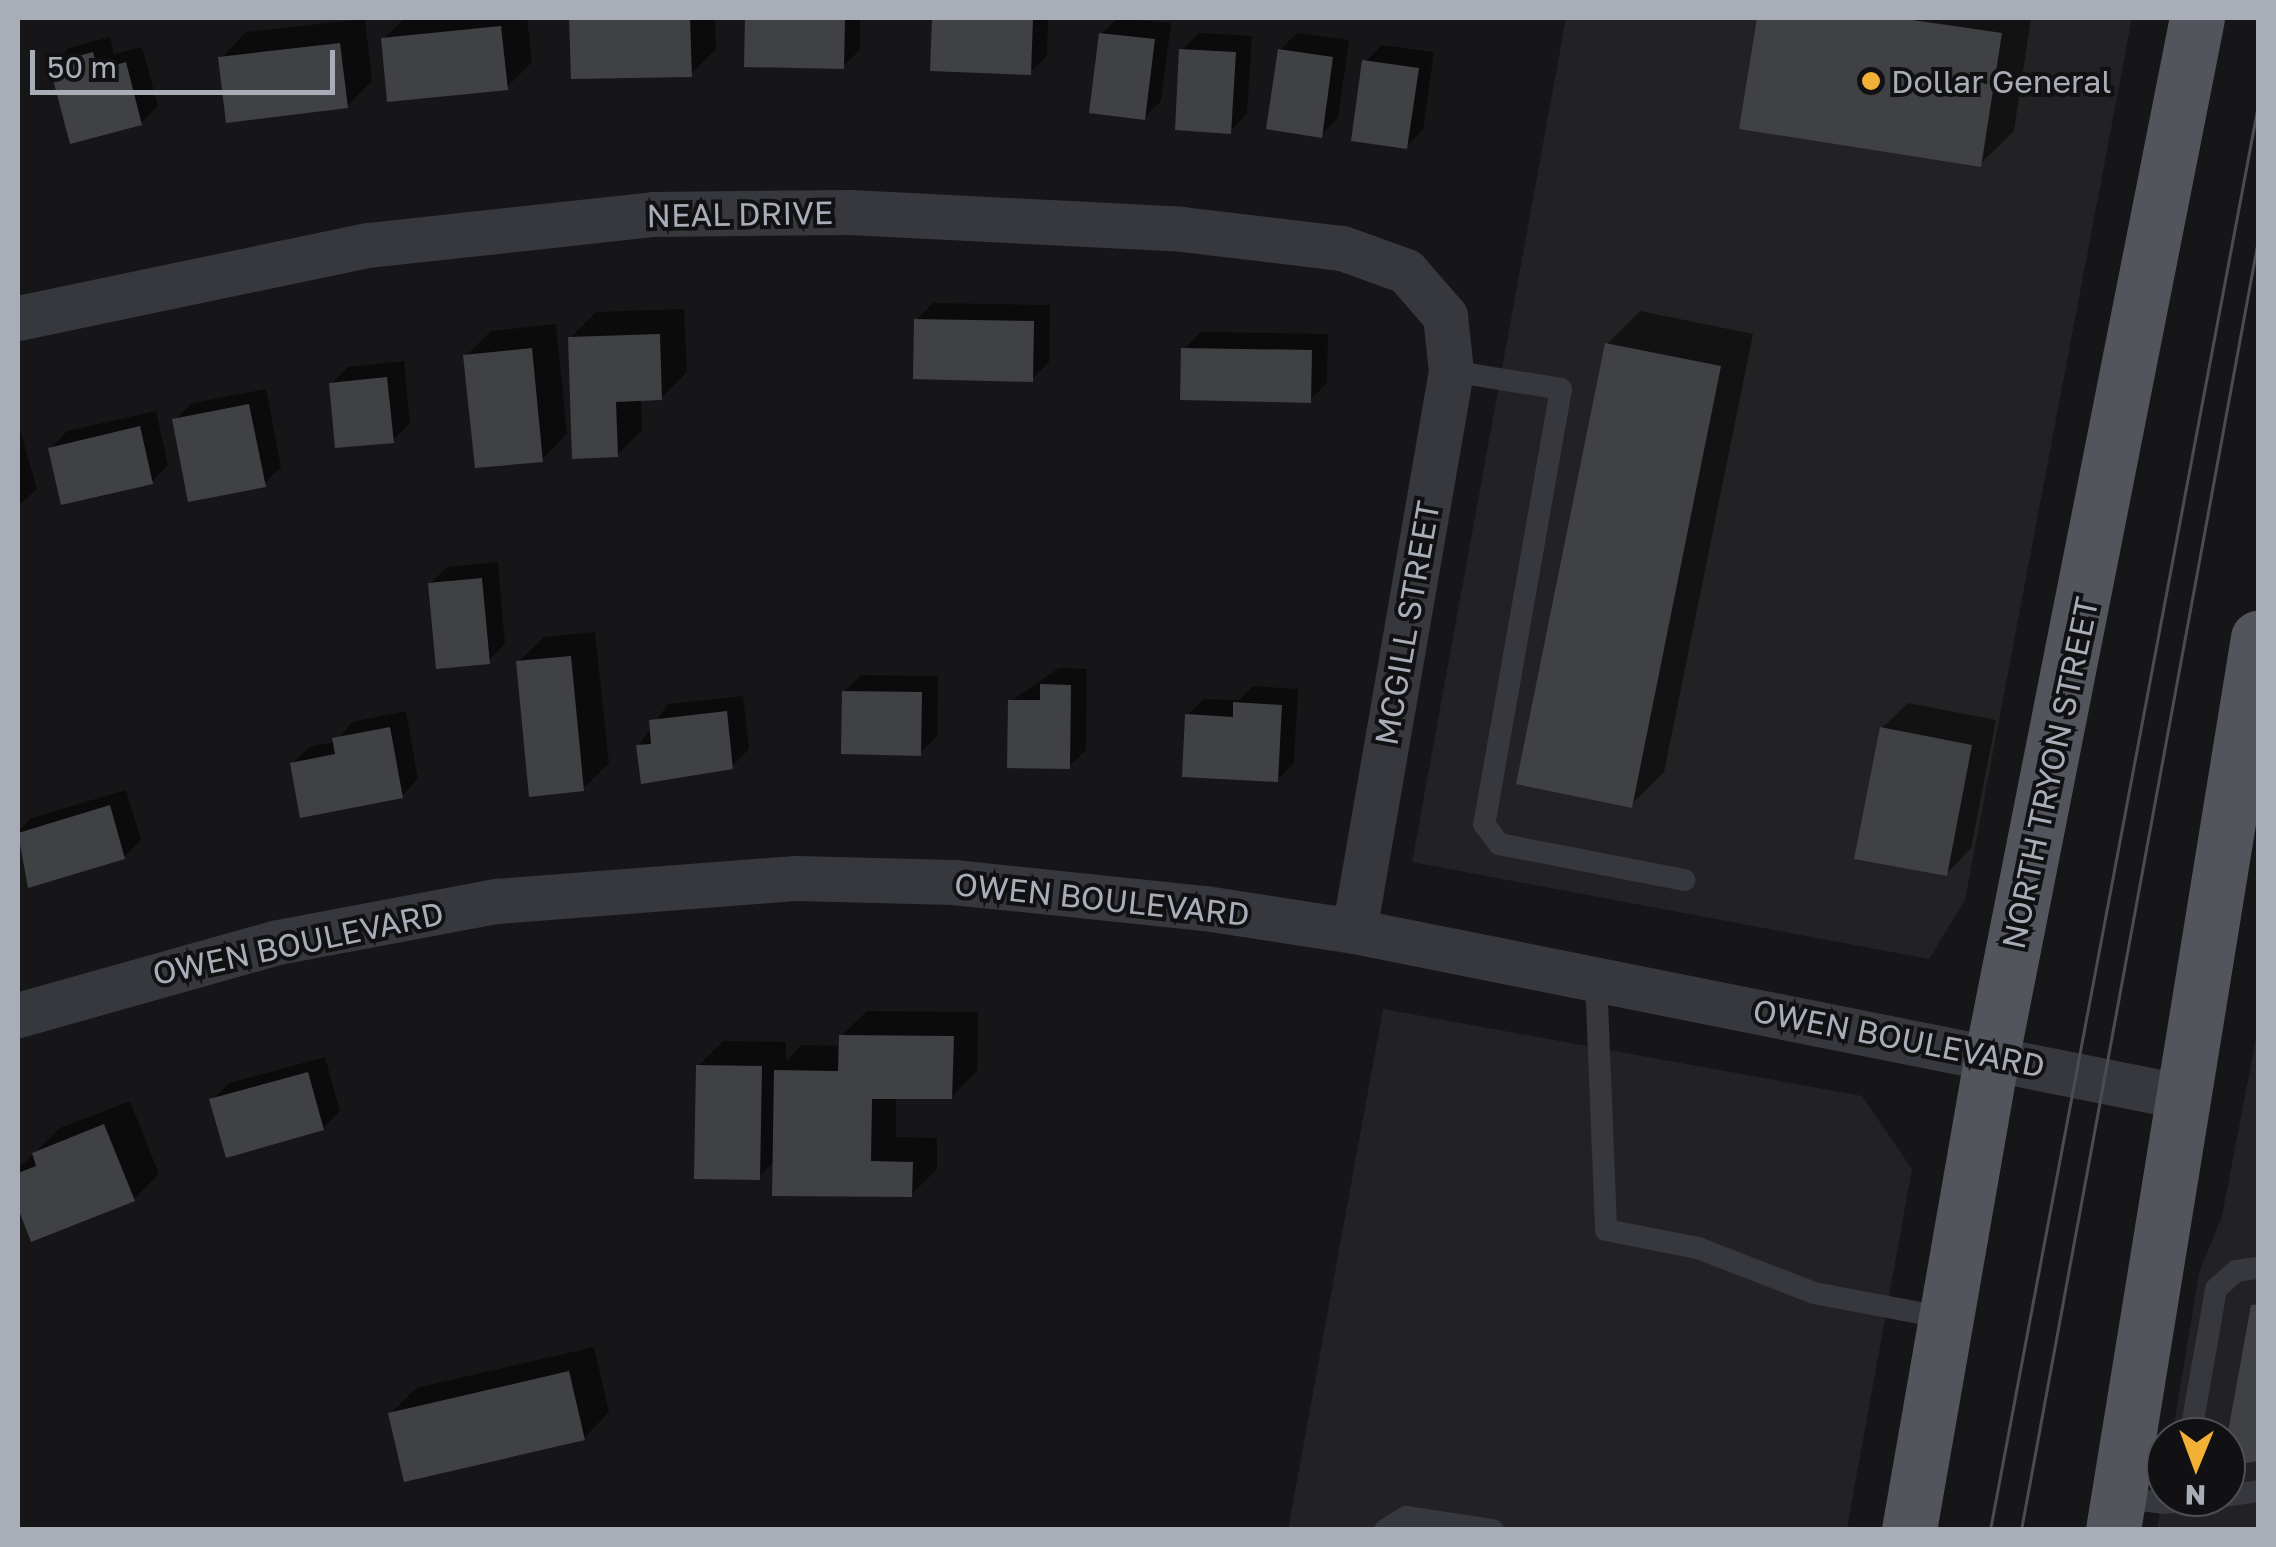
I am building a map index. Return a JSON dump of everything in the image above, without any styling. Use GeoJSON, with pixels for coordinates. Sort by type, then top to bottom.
{"type":"FeatureCollection","features":[{"type":"Feature","properties":{"kind":"main road","name":"NORTH TRYON STREET"},"geometry":{"type":"LineString","coordinates":[[1909,1530],[1992,1055],[2197,18]]}},
{"type":"Feature","properties":{"kind":"main road"},"geometry":{"type":"LineString","coordinates":[[2116,1513],[2258,638]]}},
{"type":"Feature","properties":{"kind":"street","name":"NEAL DRIVE"},"geometry":{"type":"LineString","coordinates":[[18,318],[281,260],[438,236],[653,214],[830,212],[1182,229],[1342,248],[1406,271],[1445,316]]}},
{"type":"Feature","properties":{"kind":"street","name":"MCGILL STREET"},"geometry":{"type":"LineString","coordinates":[[1354,931],[1451,370],[1445,316]]}},
{"type":"Feature","properties":{"kind":"street","name":"OWEN BOULEVARD"},"geometry":{"type":"LineString","coordinates":[[18,1015],[278,942],[496,901],[667,884],[796,878],[970,883],[1206,908],[1354,931],[1992,1055],[2184,1097]]}},
{"type":"Feature","properties":{"kind":"lane"},"geometry":{"type":"LineString","coordinates":[[1451,370],[1561,389],[1484,824],[1500,844],[1685,880]]}},
{"type":"Feature","properties":{"kind":"lane"},"geometry":{"type":"LineString","coordinates":[[1596,978],[1606,1230],[1698,1248],[1814,1293],[1946,1318]]}},
{"type":"Feature","properties":{"kind":"lane"},"geometry":{"type":"LineString","coordinates":[[2194,1417],[2216,1289],[2236,1271],[2258,1268]]}},
{"type":"Feature","properties":{"kind":"lane"},"geometry":{"type":"LineString","coordinates":[[2116,1513],[2146,1506]]}},
{"type":"Feature","properties":{"kind":"lane"},"geometry":{"type":"LineString","coordinates":[[1385,1530],[1406,1516],[1494,1530]]}},
{"type":"Feature","properties":{"kind":"shaded area"},"geometry":{"type":"Polygon","coordinates":[[[1566,18],[2132,18],[1965,900],[1929,959],[1412,862],[1566,18]]]}},
{"type":"Feature","properties":{"kind":"shaded area"},"geometry":{"type":"Polygon","coordinates":[[[1383,1009],[1862,1096],[1912,1169],[1847,1529],[1288,1530],[1383,1009]]]}},
{"type":"Feature","properties":{"kind":"shaded area"},"geometry":{"type":"Polygon","coordinates":[[[2258,1028],[2258,1529],[2157,1530],[2159,1517],[2246,1517],[2246,1417],[2175,1417],[2199,1273],[2222,1216],[2258,1028]]]}},
{"type":"Feature","properties":{"kind":"building"},"geometry":{"type":"Polygon","coordinates":[[[569,18],[690,18],[692,77],[571,79],[569,18]]]}},
{"type":"Feature","properties":{"kind":"building"},"geometry":{"type":"Polygon","coordinates":[[[745,18],[845,18],[844,69],[744,67],[745,18]]]}},
{"type":"Feature","properties":{"kind":"building"},"geometry":{"type":"Polygon","coordinates":[[[932,18],[1033,18],[1031,75],[930,71],[932,18]]]}},
{"type":"Feature","properties":{"kind":"building","name":"Dollar General"},"geometry":{"type":"Polygon","coordinates":[[[1757,18],[1899,18],[2002,33],[1981,167],[1739,129],[1757,18]]]}},
{"type":"Feature","properties":{"kind":"building"},"geometry":{"type":"Polygon","coordinates":[[[501,26],[508,90],[387,102],[381,38],[501,26]]]}},
{"type":"Feature","properties":{"kind":"building"},"geometry":{"type":"Polygon","coordinates":[[[1099,33],[1155,39],[1145,120],[1089,113],[1099,33]]]}},
{"type":"Feature","properties":{"kind":"building"},"geometry":{"type":"Polygon","coordinates":[[[340,43],[348,108],[226,123],[218,57],[340,43]]]}},
{"type":"Feature","properties":{"kind":"building"},"geometry":{"type":"Polygon","coordinates":[[[1179,49],[1236,52],[1231,134],[1175,130],[1179,49]]]}},
{"type":"Feature","properties":{"kind":"building"},"geometry":{"type":"Polygon","coordinates":[[[1278,49],[1333,57],[1322,138],[1266,129],[1278,49]]]}},
{"type":"Feature","properties":{"kind":"building"},"geometry":{"type":"Polygon","coordinates":[[[93,52],[98,70],[126,62],[142,125],[70,144],[49,64],[93,52]]]}},
{"type":"Feature","properties":{"kind":"building"},"geometry":{"type":"Polygon","coordinates":[[[1362,60],[1419,68],[1407,149],[1351,141],[1362,60]]]}},
{"type":"Feature","properties":{"kind":"building"},"geometry":{"type":"Polygon","coordinates":[[[914,319],[1034,321],[1033,382],[913,379],[914,319]]]}},
{"type":"Feature","properties":{"kind":"building"},"geometry":{"type":"Polygon","coordinates":[[[660,334],[662,400],[616,402],[618,457],[572,459],[568,337],[660,334]]]}},
{"type":"Feature","properties":{"kind":"building"},"geometry":{"type":"Polygon","coordinates":[[[1605,343],[1721,366],[1632,808],[1516,784],[1605,343]]]}},
{"type":"Feature","properties":{"kind":"building"},"geometry":{"type":"Polygon","coordinates":[[[532,348],[543,462],[475,468],[463,355],[532,348]]]}},
{"type":"Feature","properties":{"kind":"building"},"geometry":{"type":"Polygon","coordinates":[[[1181,348],[1312,350],[1311,403],[1180,400],[1181,348]]]}},
{"type":"Feature","properties":{"kind":"building"},"geometry":{"type":"Polygon","coordinates":[[[387,377],[394,443],[335,448],[329,383],[387,377]]]}},
{"type":"Feature","properties":{"kind":"building"},"geometry":{"type":"Polygon","coordinates":[[[249,404],[266,487],[188,502],[172,419],[249,404]]]}},
{"type":"Feature","properties":{"kind":"building"},"geometry":{"type":"Polygon","coordinates":[[[140,426],[153,484],[61,505],[48,448],[140,426]]]}},
{"type":"Feature","properties":{"kind":"building"},"geometry":{"type":"Polygon","coordinates":[[[482,578],[490,664],[436,669],[428,583],[482,578]]]}},
{"type":"Feature","properties":{"kind":"building"},"geometry":{"type":"Polygon","coordinates":[[[571,656],[584,791],[529,797],[516,661],[571,656]]]}},
{"type":"Feature","properties":{"kind":"building"},"geometry":{"type":"Polygon","coordinates":[[[1040,684],[1071,685],[1070,769],[1007,768],[1008,700],[1040,700],[1040,684]]]}},
{"type":"Feature","properties":{"kind":"building"},"geometry":{"type":"Polygon","coordinates":[[[842,691],[922,692],[921,756],[841,754],[842,691]]]}},
{"type":"Feature","properties":{"kind":"building"},"geometry":{"type":"Polygon","coordinates":[[[1233,702],[1282,705],[1278,782],[1182,777],[1185,714],[1233,717],[1233,702]]]}},
{"type":"Feature","properties":{"kind":"building"},"geometry":{"type":"Polygon","coordinates":[[[727,711],[733,769],[641,784],[636,745],[651,744],[649,720],[727,711]]]}},
{"type":"Feature","properties":{"kind":"building"},"geometry":{"type":"Polygon","coordinates":[[[390,727],[403,798],[300,818],[290,763],[335,754],[332,738],[390,727]]]}},
{"type":"Feature","properties":{"kind":"building"},"geometry":{"type":"Polygon","coordinates":[[[1880,727],[1972,745],[1947,876],[1854,859],[1880,727]]]}},
{"type":"Feature","properties":{"kind":"building"},"geometry":{"type":"Polygon","coordinates":[[[110,805],[125,859],[28,888],[18,833],[110,805]]]}},
{"type":"Feature","properties":{"kind":"building"},"geometry":{"type":"Polygon","coordinates":[[[839,1035],[954,1036],[952,1099],[872,1099],[871,1161],[913,1162],[912,1197],[772,1196],[774,1070],[838,1071],[839,1035]]]}},
{"type":"Feature","properties":{"kind":"building"},"geometry":{"type":"Polygon","coordinates":[[[696,1065],[762,1066],[760,1180],[694,1179],[696,1065]]]}},
{"type":"Feature","properties":{"kind":"building"},"geometry":{"type":"Polygon","coordinates":[[[308,1072],[324,1130],[226,1158],[209,1099],[308,1072]]]}},
{"type":"Feature","properties":{"kind":"building"},"geometry":{"type":"Polygon","coordinates":[[[104,1124],[135,1201],[31,1242],[18,1208],[18,1173],[36,1166],[32,1153],[104,1124]]]}},
{"type":"Feature","properties":{"kind":"building"},"geometry":{"type":"Polygon","coordinates":[[[2258,1304],[2258,1461],[2246,1463],[2246,1417],[2231,1417],[2251,1305],[2258,1304]]]}},
{"type":"Feature","properties":{"kind":"building"},"geometry":{"type":"Polygon","coordinates":[[[569,1371],[585,1440],[404,1482],[388,1413],[569,1371]]]}},
{"type":"Feature","properties":{"kind":"tram line"},"geometry":{"type":"LineString","coordinates":[[1990,1530],[2258,105]]}},
{"type":"Feature","properties":{"kind":"tram line"},"geometry":{"type":"LineString","coordinates":[[2021,1530],[2258,240]]}},
{"type":"Feature","properties":{"kind":"place","name":"Dollar General"},"geometry":{"type":"Point","coordinates":[1871,81]}}]}
